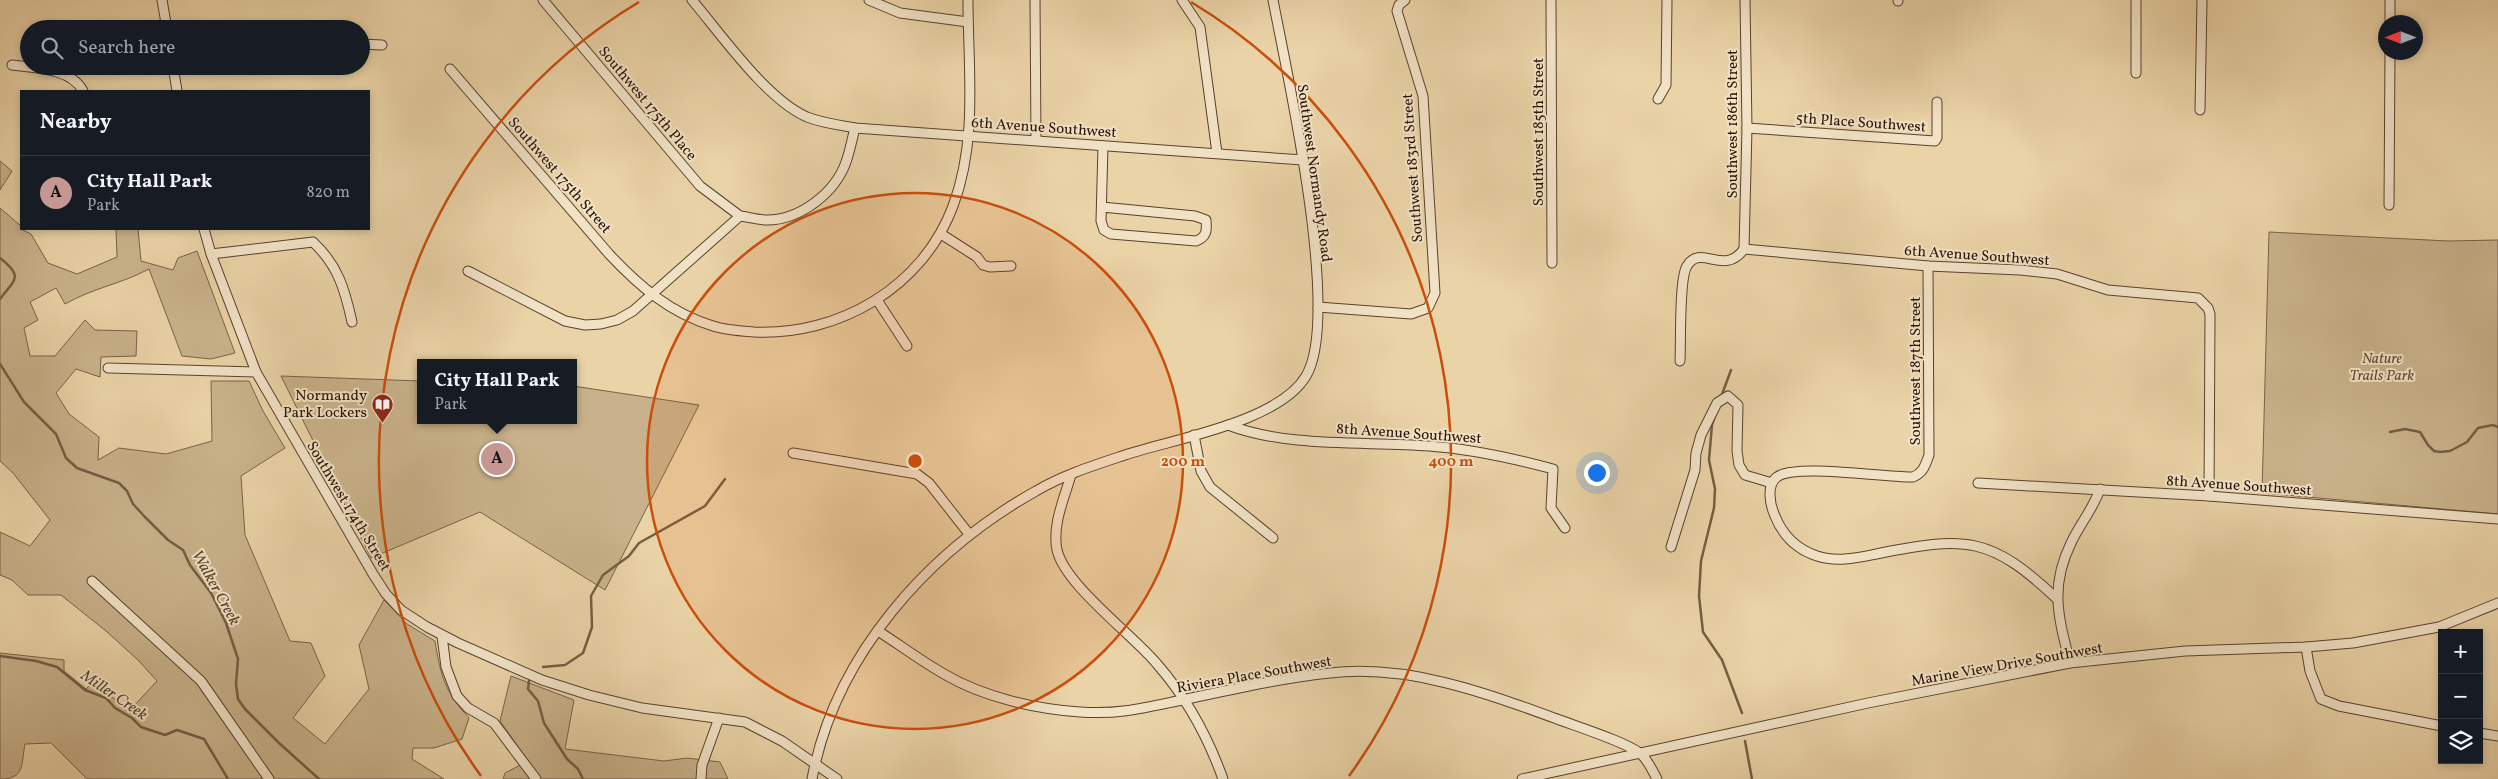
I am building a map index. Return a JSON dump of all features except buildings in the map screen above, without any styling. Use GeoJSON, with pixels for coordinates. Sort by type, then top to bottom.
{"type":"FeatureCollection","features":[{"type":"Feature","properties":{"kind":"street"},"geometry":{"type":"LineString","coordinates":[[162,0],[165,20]]}},
{"type":"Feature","properties":{"kind":"street","name":"Southwest 175th Place"},"geometry":{"type":"LineString","coordinates":[[543,0],[700,186],[740,216]]}},
{"type":"Feature","properties":{"kind":"street","name":"6th Avenue Southwest"},"geometry":{"type":"LineString","coordinates":[[692,0],[753,72],[788,106],[806,116],[823,122],[855,128],[1302,160]]}},
{"type":"Feature","properties":{"kind":"street"},"geometry":{"type":"LineString","coordinates":[[869,0],[900,13],[968,22]]}},
{"type":"Feature","properties":{"kind":"street","name":"Southwest 175th Street"},"geometry":{"type":"LineString","coordinates":[[450,69],[609,254],[634,281],[652,296],[686,316],[714,327],[768,332],[794,331],[821,325],[877,300],[906,277],[941,234],[954,204],[970,136],[968,0]]}},
{"type":"Feature","properties":{"kind":"street"},"geometry":{"type":"LineString","coordinates":[[1036,0],[1036,140]]}},
{"type":"Feature","properties":{"kind":"street"},"geometry":{"type":"LineString","coordinates":[[1182,0],[1200,28],[1217,153]]}},
{"type":"Feature","properties":{"kind":"street","name":"Southwest Normandy Road"},"geometry":{"type":"LineString","coordinates":[[812,779],[831,718],[850,676],[878,631],[914,586],[969,534],[1038,489],[1071,475],[1125,455],[1228,425],[1253,415],[1294,391],[1306,376],[1313,358],[1318,307],[1313,236],[1302,160],[1273,0]]}},
{"type":"Feature","properties":{"kind":"street","name":"Southwest 183rd Street"},"geometry":{"type":"LineString","coordinates":[[1318,307],[1411,314],[1428,308],[1435,293],[1423,96],[1397,11],[1399,5],[1405,0]]}},
{"type":"Feature","properties":{"kind":"street","name":"Southwest 185th Street"},"geometry":{"type":"LineString","coordinates":[[1551,0],[1552,264]]}},
{"type":"Feature","properties":{"kind":"street"},"geometry":{"type":"LineString","coordinates":[[1658,99],[1666,85],[1667,0]]}},
{"type":"Feature","properties":{"kind":"street","name":"Southwest 186th Street"},"geometry":{"type":"LineString","coordinates":[[1744,249],[1747,128],[1745,0]]}},
{"type":"Feature","properties":{"kind":"street"},"geometry":{"type":"LineString","coordinates":[[2136,0],[2136,73]]}},
{"type":"Feature","properties":{"kind":"street"},"geometry":{"type":"LineString","coordinates":[[2200,110],[2202,0]]}},
{"type":"Feature","properties":{"kind":"street"},"geometry":{"type":"LineString","coordinates":[[2390,0],[2390,15]]}},
{"type":"Feature","properties":{"kind":"street"},"geometry":{"type":"LineString","coordinates":[[370,44],[382,44]]}},
{"type":"Feature","properties":{"kind":"street"},"geometry":{"type":"LineString","coordinates":[[2389,205],[2390,60]]}},
{"type":"Feature","properties":{"kind":"street"},"geometry":{"type":"LineString","coordinates":[[12,66],[20,67]]}},
{"type":"Feature","properties":{"kind":"street"},"geometry":{"type":"LineString","coordinates":[[63,75],[82,90]]}},
{"type":"Feature","properties":{"kind":"street"},"geometry":{"type":"LineString","coordinates":[[174,75],[176,90]]}},
{"type":"Feature","properties":{"kind":"street","name":"5th Place Southwest"},"geometry":{"type":"LineString","coordinates":[[1747,128],[1935,141],[1937,138],[1937,102]]}},
{"type":"Feature","properties":{"kind":"street"},"geometry":{"type":"LineString","coordinates":[[468,271],[565,322],[585,325],[617,320],[633,311],[652,296],[740,216],[767,220],[805,210],[819,200],[836,182],[846,163],[855,128]]}},
{"type":"Feature","properties":{"kind":"street"},"geometry":{"type":"LineString","coordinates":[[1102,207],[1195,216],[1206,220],[1207,231],[1203,238],[1196,241],[1111,234],[1104,230],[1101,221],[1103,146]]}},
{"type":"Feature","properties":{"kind":"street","name":"Southwest 174th Street"},"geometry":{"type":"LineString","coordinates":[[204,230],[211,254],[256,372],[386,594],[400,610],[442,636]]}},
{"type":"Feature","properties":{"kind":"street"},"geometry":{"type":"LineString","coordinates":[[941,234],[977,257],[983,265],[990,267],[1011,266]]}},
{"type":"Feature","properties":{"kind":"street"},"geometry":{"type":"LineString","coordinates":[[211,254],[314,242],[334,266],[344,288],[352,322]]}},
{"type":"Feature","properties":{"kind":"street"},"geometry":{"type":"LineString","coordinates":[[1680,361],[1683,279],[1687,265],[1694,259],[1704,257],[1725,262],[1733,261],[1744,249]]}},
{"type":"Feature","properties":{"kind":"street","name":"6th Avenue Southwest"},"geometry":{"type":"LineString","coordinates":[[1744,249],[1928,266],[2057,274],[2108,290],[2192,296],[2204,302],[2210,314],[2209,496]]}},
{"type":"Feature","properties":{"kind":"street","name":"Southwest 187th Street"},"geometry":{"type":"LineString","coordinates":[[1772,483],[1783,474],[1802,472],[1904,478],[1913,478],[1920,474],[1929,455],[1928,266]]}},
{"type":"Feature","properties":{"kind":"street"},"geometry":{"type":"LineString","coordinates":[[877,300],[907,346]]}},
{"type":"Feature","properties":{"kind":"street"},"geometry":{"type":"LineString","coordinates":[[108,368],[256,372]]}},
{"type":"Feature","properties":{"kind":"street"},"geometry":{"type":"LineString","coordinates":[[1671,548],[1695,470],[1696,453],[1701,435],[1717,403],[1728,396],[1738,405],[1739,465],[1744,475],[1772,483],[1770,495],[1774,514],[1788,539],[1803,550],[1832,560],[1847,559],[1930,543],[1960,543],[1990,549],[2009,558],[2029,573],[2056,598]]}},
{"type":"Feature","properties":{"kind":"street","name":"8th Avenue Southwest"},"geometry":{"type":"LineString","coordinates":[[1228,425],[1247,432],[1332,442],[1430,446],[1488,452],[1553,469],[1550,508],[1565,528]]}},
{"type":"Feature","properties":{"kind":"street"},"geometry":{"type":"LineString","coordinates":[[1194,435],[1201,471],[1210,487],[1273,538]]}},
{"type":"Feature","properties":{"kind":"street"},"geometry":{"type":"LineString","coordinates":[[793,453],[917,474],[929,482],[969,534]]}},
{"type":"Feature","properties":{"kind":"street"},"geometry":{"type":"LineString","coordinates":[[1071,475],[1057,522],[1058,550],[1064,566],[1082,589],[1158,664],[1184,700],[1212,750],[1223,779]]}},
{"type":"Feature","properties":{"kind":"street","name":"8th Avenue Southwest"},"geometry":{"type":"LineString","coordinates":[[1978,483],[2209,496],[2498,519]]}},
{"type":"Feature","properties":{"kind":"street"},"geometry":{"type":"LineString","coordinates":[[2070,663],[2056,598],[2071,543],[2093,508],[2100,489]]}},
{"type":"Feature","properties":{"kind":"street"},"geometry":{"type":"LineString","coordinates":[[92,581],[201,681],[269,779]]}},
{"type":"Feature","properties":{"kind":"street","name":"Marine View Drive Southwest"},"geometry":{"type":"LineString","coordinates":[[1522,779],[1868,703],[2070,663],[2185,651],[2306,647],[2353,643],[2439,627],[2498,603]]}},
{"type":"Feature","properties":{"kind":"street","name":"Riviera Place Southwest"},"geometry":{"type":"LineString","coordinates":[[878,631],[946,675],[986,693],[1039,707],[1079,712],[1116,713],[1153,708],[1301,677],[1350,671],[1373,671],[1420,678],[1497,697],[1640,753]]}},
{"type":"Feature","properties":{"kind":"street"},"geometry":{"type":"LineString","coordinates":[[442,636],[542,680],[589,695],[642,708],[744,722],[782,741],[837,779]]}},
{"type":"Feature","properties":{"kind":"street"},"geometry":{"type":"LineString","coordinates":[[442,636],[446,667],[457,696],[468,708],[494,723],[536,779]]}},
{"type":"Feature","properties":{"kind":"street"},"geometry":{"type":"LineString","coordinates":[[2306,647],[2310,670],[2321,699],[2339,706],[2438,725]]}},
{"type":"Feature","properties":{"kind":"street"},"geometry":{"type":"LineString","coordinates":[[701,779],[702,765],[719,718]]}},
{"type":"Feature","properties":{"kind":"street"},"geometry":{"type":"LineString","coordinates":[[2483,734],[2498,736]]}},
{"type":"Feature","properties":{"kind":"street"},"geometry":{"type":"LineString","coordinates":[[1640,753],[1657,779]]}},
{"type":"Feature","properties":{"kind":"green space"},"geometry":{"type":"Polygon","coordinates":[[[0,161],[12,171],[0,190],[0,161]]]}},
{"type":"Feature","properties":{"kind":"green space"},"geometry":{"type":"Polygon","coordinates":[[[0,208],[20,225],[20,230],[31,234],[48,263],[77,274],[117,257],[116,230],[138,230],[141,261],[173,270],[178,258],[197,251],[235,353],[211,359],[182,356],[149,269],[65,304],[56,288],[30,302],[38,320],[24,328],[30,356],[55,356],[85,320],[95,330],[137,331],[136,356],[101,357],[100,377],[76,369],[56,393],[69,414],[99,437],[98,460],[119,448],[166,454],[212,441],[211,381],[249,381],[263,411],[285,448],[241,476],[245,535],[290,641],[311,643],[325,676],[293,718],[325,744],[369,689],[359,645],[384,600],[407,624],[435,641],[439,664],[445,682],[454,699],[469,718],[462,739],[434,748],[413,748],[412,759],[444,779],[87,779],[51,743],[25,744],[22,764],[18,773],[8,778],[0,779],[0,653],[64,660],[64,671],[86,689],[92,683],[130,710],[157,681],[139,661],[106,631],[61,595],[28,595],[12,580],[0,575],[0,532],[30,546],[50,520],[13,473],[0,461],[0,208]]]}},
{"type":"Feature","properties":{"kind":"green space","name":"Nature Trails Park"},"geometry":{"type":"Polygon","coordinates":[[[2269,232],[2448,241],[2498,240],[2498,514],[2262,493],[2269,232]]]}},
{"type":"Feature","properties":{"kind":"green space"},"geometry":{"type":"Polygon","coordinates":[[[281,376],[417,381],[417,424],[577,424],[577,387],[699,405],[605,590],[480,512],[371,558],[281,376]]]}},
{"type":"Feature","properties":{"kind":"green space"},"geometry":{"type":"Polygon","coordinates":[[[511,676],[574,700],[565,749],[664,761],[687,758],[720,762],[728,779],[503,779],[505,773],[528,761],[500,721],[511,676]]]}},
{"type":"Feature","properties":{"kind":"waterway","name":"Walker Creek"},"geometry":{"type":"LineString","coordinates":[[0,258],[8,264],[15,274],[13,282],[0,299]]}},
{"type":"Feature","properties":{"kind":"waterway","name":"Walker Creek"},"geometry":{"type":"LineString","coordinates":[[0,364],[24,402],[56,434],[66,458],[77,468],[119,483],[127,491],[133,504],[145,517],[168,540],[183,550],[190,565],[211,593],[226,623],[238,659],[236,684],[238,699],[245,709],[279,743],[319,779]]}},
{"type":"Feature","properties":{"kind":"waterway"},"geometry":{"type":"LineString","coordinates":[[1721,397],[1731,370]]}},
{"type":"Feature","properties":{"kind":"waterway"},"geometry":{"type":"LineString","coordinates":[[1715,416],[1712,425],[1709,460],[1715,489],[1714,508],[1701,561],[1699,596],[1703,632],[1722,660],[1742,713]]}},
{"type":"Feature","properties":{"kind":"waterway"},"geometry":{"type":"LineString","coordinates":[[2390,432],[2405,429],[2420,432],[2428,445],[2434,451],[2440,452],[2450,451],[2467,442],[2478,428],[2493,425],[2498,427]]}},
{"type":"Feature","properties":{"kind":"waterway"},"geometry":{"type":"LineString","coordinates":[[543,667],[565,665],[583,653],[592,627],[591,596],[603,575],[629,556],[639,543],[705,506],[725,479]]}},
{"type":"Feature","properties":{"kind":"waterway","name":"Miller Creek"},"geometry":{"type":"LineString","coordinates":[[0,656],[36,661],[57,667],[85,690],[106,698],[115,708],[132,718],[141,727],[165,735],[177,730],[204,739],[228,779]]}},
{"type":"Feature","properties":{"kind":"waterway"},"geometry":{"type":"LineString","coordinates":[[529,681],[528,689],[538,701],[544,723],[567,759],[578,769],[583,779]]}},
{"type":"Feature","properties":{"kind":"waterway"},"geometry":{"type":"LineString","coordinates":[[1745,741],[1752,779]]}},
{"type":"Feature","properties":{"kind":"place","name":"Normandy Park Lockers"},"geometry":{"type":"Point","coordinates":[383,423]}},
{"type":"Feature","properties":{"kind":"place","name":"City Hall Park"},"geometry":{"type":"Point","coordinates":[497,459]}}]}
